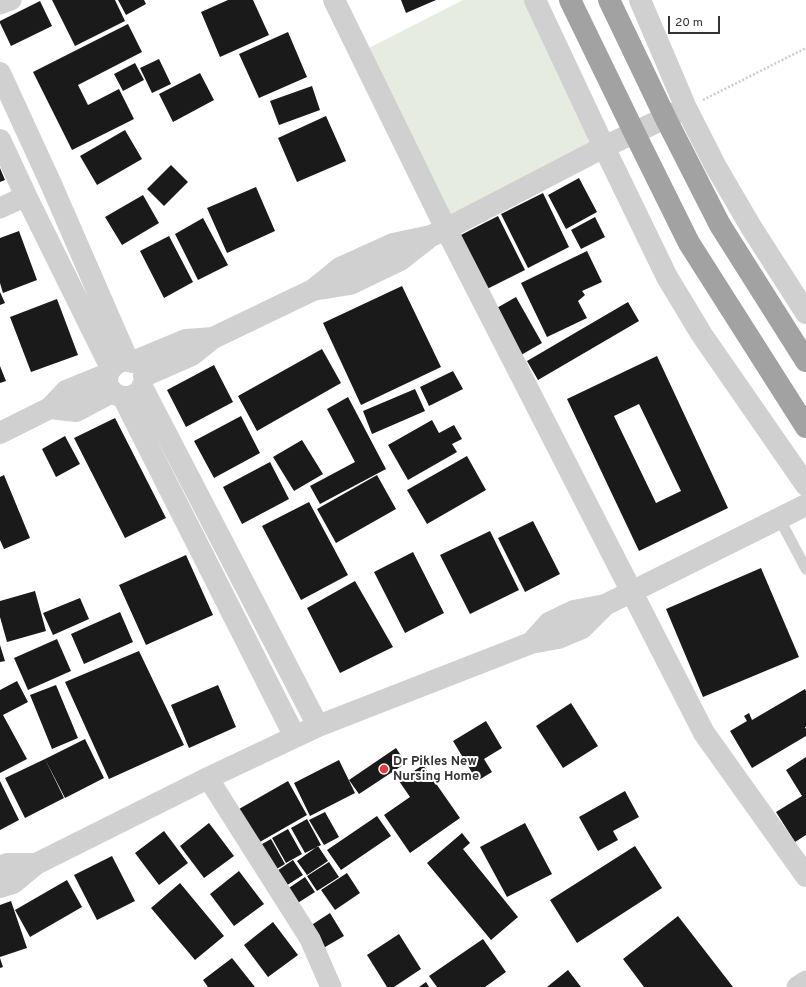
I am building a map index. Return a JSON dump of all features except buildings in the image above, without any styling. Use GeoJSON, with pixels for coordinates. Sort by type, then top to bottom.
{"type":"FeatureCollection","features":[{"type":"Feature","properties":{"kind":"highway"},"geometry":{"type":"LineString","coordinates":[[570,0],[689,243],[806,427]]}},
{"type":"Feature","properties":{"kind":"highway"},"geometry":{"type":"LineString","coordinates":[[609,0],[667,121],[720,225],[806,362]]}},
{"type":"Feature","properties":{"kind":"street"},"geometry":{"type":"LineString","coordinates":[[0,4],[11,0]]}},
{"type":"Feature","properties":{"kind":"street"},"geometry":{"type":"LineString","coordinates":[[334,0],[438,232],[632,593],[704,733],[806,876]]}},
{"type":"Feature","properties":{"kind":"street"},"geometry":{"type":"LineString","coordinates":[[535,0],[667,277],[702,335],[806,485]]}},
{"type":"Feature","properties":{"kind":"street"},"geometry":{"type":"LineString","coordinates":[[640,0],[686,108],[716,167],[751,227],[806,313]]}},
{"type":"Feature","properties":{"kind":"street"},"geometry":{"type":"LineString","coordinates":[[0,74],[51,184],[125,377],[295,737]]}},
{"type":"Feature","properties":{"kind":"street"},"geometry":{"type":"LineString","coordinates":[[0,433],[50,408],[76,410],[125,377],[192,355],[213,338],[313,290],[350,284],[400,260],[438,232],[604,147],[686,108]]}},
{"type":"Feature","properties":{"kind":"street"},"geometry":{"type":"LineString","coordinates":[[0,140],[26,196],[318,726]]}},
{"type":"Feature","properties":{"kind":"street"},"geometry":{"type":"LineString","coordinates":[[0,208],[26,196]]}},
{"type":"Feature","properties":{"kind":"street"},"geometry":{"type":"LineString","coordinates":[[0,887],[13,883],[36,864],[208,778],[318,726],[531,643],[558,638],[582,628],[605,605],[632,593],[806,504]]}},
{"type":"Feature","properties":{"kind":"street"},"geometry":{"type":"LineString","coordinates":[[208,778],[310,939],[331,987]]}},
{"type":"Feature","properties":{"kind":"street"},"geometry":{"type":"LineString","coordinates":[[0,867],[7,864],[36,864]]}},
{"type":"Feature","properties":{"kind":"street"},"geometry":{"type":"LineString","coordinates":[[797,987],[806,981]]}},
{"type":"Feature","properties":{"kind":"lane"},"geometry":{"type":"LineString","coordinates":[[779,518],[806,569]]}},
{"type":"Feature","properties":{"kind":"path"},"geometry":{"type":"LineString","coordinates":[[686,108],[806,48]]}},
{"type":"Feature","properties":{"kind":"shaded area"},"geometry":{"type":"Polygon","coordinates":[[[463,0],[533,0],[604,147],[453,224],[367,49],[463,0]]]}},
{"type":"Feature","properties":{"kind":"place","name":"Dr Pikles New Nursing Home"},"geometry":{"type":"Point","coordinates":[384,769]}}]}
